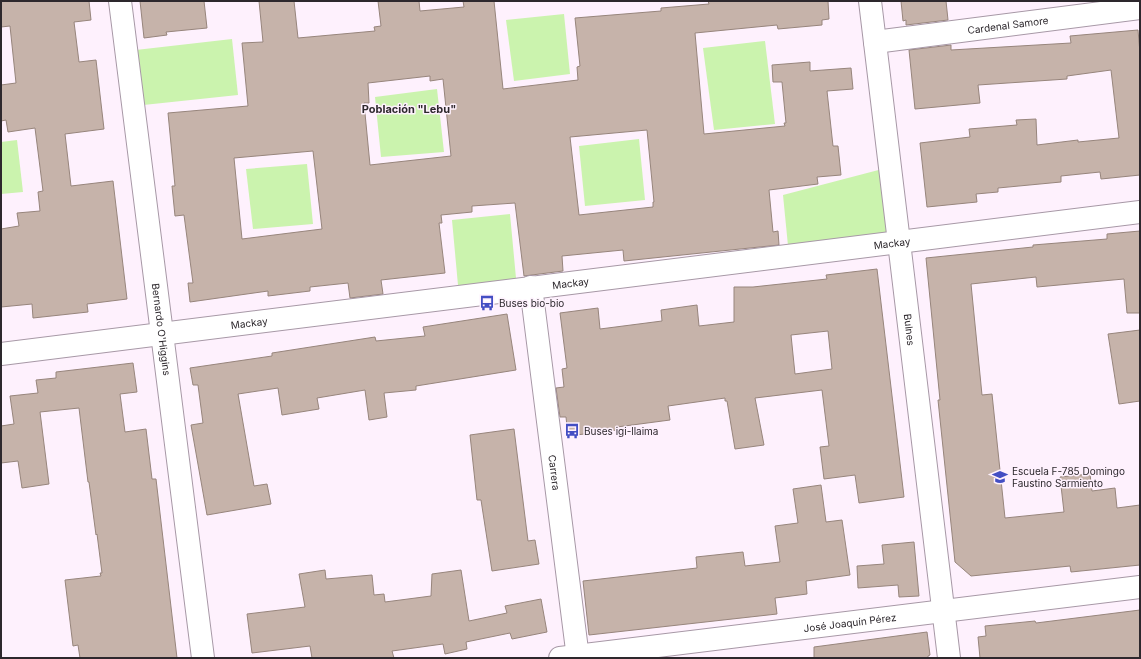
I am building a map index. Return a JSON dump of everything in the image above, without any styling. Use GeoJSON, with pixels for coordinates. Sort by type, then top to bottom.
{"type":"FeatureCollection","features":[{"type":"Feature","properties":{"kind":"street","name":"Bernardo O'Higgins"},"geometry":{"type":"LineString","coordinates":[[120,1],[204,658]]}},
{"type":"Feature","properties":{"kind":"street","name":"Bulnes"},"geometry":{"type":"LineString","coordinates":[[870,1],[949,658]]}},
{"type":"Feature","properties":{"kind":"street","name":"Cardenal Samore"},"geometry":{"type":"LineString","coordinates":[[875,42],[1140,8]]}},
{"type":"Feature","properties":{"kind":"street","name":"Mackay"},"geometry":{"type":"LineString","coordinates":[[1,354],[1140,212]]}},
{"type":"Feature","properties":{"kind":"street","name":"Carrera"},"geometry":{"type":"LineString","coordinates":[[531,287],[572,657]]}},
{"type":"Feature","properties":{"kind":"street","name":"José Joaquín Pérez"},"geometry":{"type":"LineString","coordinates":[[572,657],[1140,587]]}},
{"type":"Feature","properties":{"kind":"green space"},"geometry":{"type":"Polygon","coordinates":[[[564,14],[570,74],[514,81],[506,20],[564,14]]]}},
{"type":"Feature","properties":{"kind":"green space"},"geometry":{"type":"Polygon","coordinates":[[[232,39],[238,95],[134,106],[127,51],[232,39]]]}},
{"type":"Feature","properties":{"kind":"green space"},"geometry":{"type":"Polygon","coordinates":[[[765,41],[775,124],[714,130],[703,48],[765,41]]]}},
{"type":"Feature","properties":{"kind":"green space"},"geometry":{"type":"Polygon","coordinates":[[[437,89],[444,152],[381,157],[375,97],[437,89]]]}},
{"type":"Feature","properties":{"kind":"green space"},"geometry":{"type":"Polygon","coordinates":[[[639,139],[645,200],[585,206],[579,146],[639,139]]]}},
{"type":"Feature","properties":{"kind":"green space"},"geometry":{"type":"Polygon","coordinates":[[[17,140],[23,192],[1,194],[1,142],[17,140]]]}},
{"type":"Feature","properties":{"kind":"green space"},"geometry":{"type":"Polygon","coordinates":[[[307,164],[313,224],[253,229],[246,169],[307,164]]]}},
{"type":"Feature","properties":{"kind":"green space"},"geometry":{"type":"Polygon","coordinates":[[[890,167],[899,243],[789,256],[783,195],[890,167]]]}},
{"type":"Feature","properties":{"kind":"green space"},"geometry":{"type":"Polygon","coordinates":[[[510,214],[517,289],[459,296],[452,220],[510,214]]]}},
{"type":"Feature","properties":{"kind":"building"},"geometry":{"type":"Polygon","coordinates":[[[1,1],[89,1],[91,20],[74,22],[79,62],[96,60],[104,129],[65,134],[71,186],[113,181],[127,299],[87,304],[88,312],[33,318],[32,304],[1,307],[1,229],[19,226],[17,213],[40,211],[38,192],[43,191],[35,128],[8,132],[6,120],[1,121],[1,85],[16,83],[10,26],[1,27],[1,1]]]}},
{"type":"Feature","properties":{"kind":"building"},"geometry":{"type":"Polygon","coordinates":[[[140,1],[204,1],[207,28],[166,32],[167,35],[144,38],[140,1]]]}},
{"type":"Feature","properties":{"kind":"building"},"geometry":{"type":"Polygon","coordinates":[[[259,1],[294,1],[298,38],[375,31],[374,27],[381,26],[378,1],[419,1],[420,11],[464,7],[463,1],[494,1],[503,89],[578,80],[577,67],[580,66],[575,18],[661,11],[661,8],[709,4],[708,1],[828,1],[829,19],[822,20],[822,25],[778,29],[777,25],[695,33],[704,134],[785,126],[784,123],[786,123],[782,82],[773,82],[772,65],[810,62],[810,71],[851,68],[853,89],[827,91],[833,146],[838,146],[841,175],[817,177],[818,184],[769,190],[773,232],[778,231],[779,245],[624,261],[623,250],[562,256],[563,271],[524,276],[515,203],[472,206],[472,212],[441,215],[442,223],[439,223],[445,273],[381,280],[383,294],[350,298],[348,283],[310,287],[310,291],[268,296],[268,291],[190,302],[188,283],[193,283],[184,215],[175,216],[172,186],[175,186],[168,113],[248,106],[242,43],[263,42],[259,1]],[[430,76],[368,83],[369,103],[364,103],[370,165],[451,156],[443,79],[430,81],[430,76]],[[647,130],[570,137],[579,215],[653,207],[654,202],[647,130]],[[313,151],[234,158],[242,239],[322,229],[313,151]]]}},
{"type":"Feature","properties":{"kind":"building"},"geometry":{"type":"Polygon","coordinates":[[[901,1],[946,1],[948,20],[906,25],[906,20],[903,21],[901,1]]]}},
{"type":"Feature","properties":{"kind":"building"},"geometry":{"type":"Polygon","coordinates":[[[1138,30],[1140,53],[1140,175],[1101,179],[1100,172],[1061,176],[1061,182],[998,188],[998,192],[976,194],[977,202],[927,207],[920,143],[970,137],[969,129],[1017,125],[1016,120],[1036,119],[1037,145],[1078,140],[1078,142],[1119,138],[1111,70],[1067,76],[1067,79],[978,85],[980,103],[915,109],[909,50],[951,45],[951,50],[1071,43],[1070,36],[1138,30]]]}},
{"type":"Feature","properties":{"kind":"building"},"geometry":{"type":"Polygon","coordinates":[[[1140,231],[1140,313],[1127,313],[1124,279],[1037,287],[1036,277],[971,284],[982,395],[992,394],[1005,518],[1064,512],[1060,477],[1090,474],[1092,491],[1115,488],[1117,508],[1140,505],[1140,565],[1071,572],[1070,566],[971,576],[955,562],[938,400],[940,400],[926,258],[1033,247],[1033,245],[1107,239],[1107,234],[1140,231]]]}},
{"type":"Feature","properties":{"kind":"building"},"geometry":{"type":"Polygon","coordinates":[[[877,269],[904,497],[859,503],[855,475],[824,479],[820,447],[829,446],[822,390],[755,398],[764,445],[735,449],[727,401],[725,401],[725,398],[668,406],[670,420],[617,427],[617,430],[568,436],[566,417],[560,417],[556,388],[564,387],[562,369],[567,368],[560,313],[598,308],[600,329],[662,321],[661,310],[697,305],[699,326],[734,322],[734,287],[753,287],[827,279],[826,275],[877,269]],[[828,331],[791,335],[795,374],[832,369],[828,331]]]}},
{"type":"Feature","properties":{"kind":"building"},"geometry":{"type":"Polygon","coordinates":[[[507,314],[516,370],[416,386],[416,390],[384,393],[387,417],[369,420],[365,390],[317,398],[319,409],[282,415],[278,388],[238,394],[254,486],[267,484],[271,504],[207,515],[191,425],[203,423],[198,385],[193,385],[190,368],[272,356],[272,353],[375,337],[376,341],[425,336],[423,327],[507,314]]]}},
{"type":"Feature","properties":{"kind":"building"},"geometry":{"type":"Polygon","coordinates":[[[1140,330],[1140,401],[1119,404],[1108,334],[1140,330]]]}},
{"type":"Feature","properties":{"kind":"building"},"geometry":{"type":"Polygon","coordinates":[[[133,363],[137,392],[120,394],[125,432],[146,429],[152,479],[156,479],[177,658],[80,658],[78,645],[73,646],[65,580],[101,576],[100,573],[102,573],[88,482],[79,408],[40,412],[49,484],[22,488],[18,461],[1,463],[1,426],[14,424],[10,396],[38,393],[36,380],[56,378],[56,372],[133,363]]]}},
{"type":"Feature","properties":{"kind":"building"},"geometry":{"type":"Polygon","coordinates":[[[514,429],[528,541],[535,540],[539,564],[492,571],[481,500],[477,500],[470,435],[514,429]]]}},
{"type":"Feature","properties":{"kind":"building"},"geometry":{"type":"Polygon","coordinates":[[[821,485],[826,522],[842,520],[850,575],[806,581],[807,594],[775,598],[777,614],[589,635],[583,581],[697,568],[696,557],[743,552],[745,566],[780,562],[775,526],[798,523],[793,489],[821,485]]]}},
{"type":"Feature","properties":{"kind":"building"},"geometry":{"type":"Polygon","coordinates":[[[914,542],[919,596],[899,597],[898,585],[858,588],[857,566],[884,564],[882,545],[914,542]]]}},
{"type":"Feature","properties":{"kind":"building"},"geometry":{"type":"Polygon","coordinates":[[[325,570],[326,579],[372,575],[374,595],[384,594],[385,602],[431,596],[432,574],[461,570],[469,621],[507,613],[505,606],[541,599],[547,632],[512,639],[510,633],[466,642],[467,649],[445,654],[443,644],[392,651],[394,658],[312,658],[310,646],[252,653],[247,614],[305,607],[299,574],[325,570]]]}},
{"type":"Feature","properties":{"kind":"building"},"geometry":{"type":"Polygon","coordinates":[[[1140,610],[1140,658],[980,658],[978,637],[986,636],[985,626],[1035,621],[1036,623],[1140,610]]]}},
{"type":"Feature","properties":{"kind":"building"},"geometry":{"type":"Polygon","coordinates":[[[927,632],[930,655],[928,658],[814,658],[814,647],[927,632]]]}},
{"type":"Feature","properties":{"kind":"place","name":"Buses bio-bio"},"geometry":{"type":"Point","coordinates":[487,303]}},
{"type":"Feature","properties":{"kind":"place","name":"Buses igi-llaima"},"geometry":{"type":"Point","coordinates":[572,431]}},
{"type":"Feature","properties":{"kind":"place","name":"Escuela F-785 Domingo Faustino Sarmiento"},"geometry":{"type":"Point","coordinates":[1000,477]}},
{"type":"Feature","properties":{"kind":"district","name":"Población \"Lebu\""},"geometry":{"type":"Point","coordinates":[409,109]}}]}
